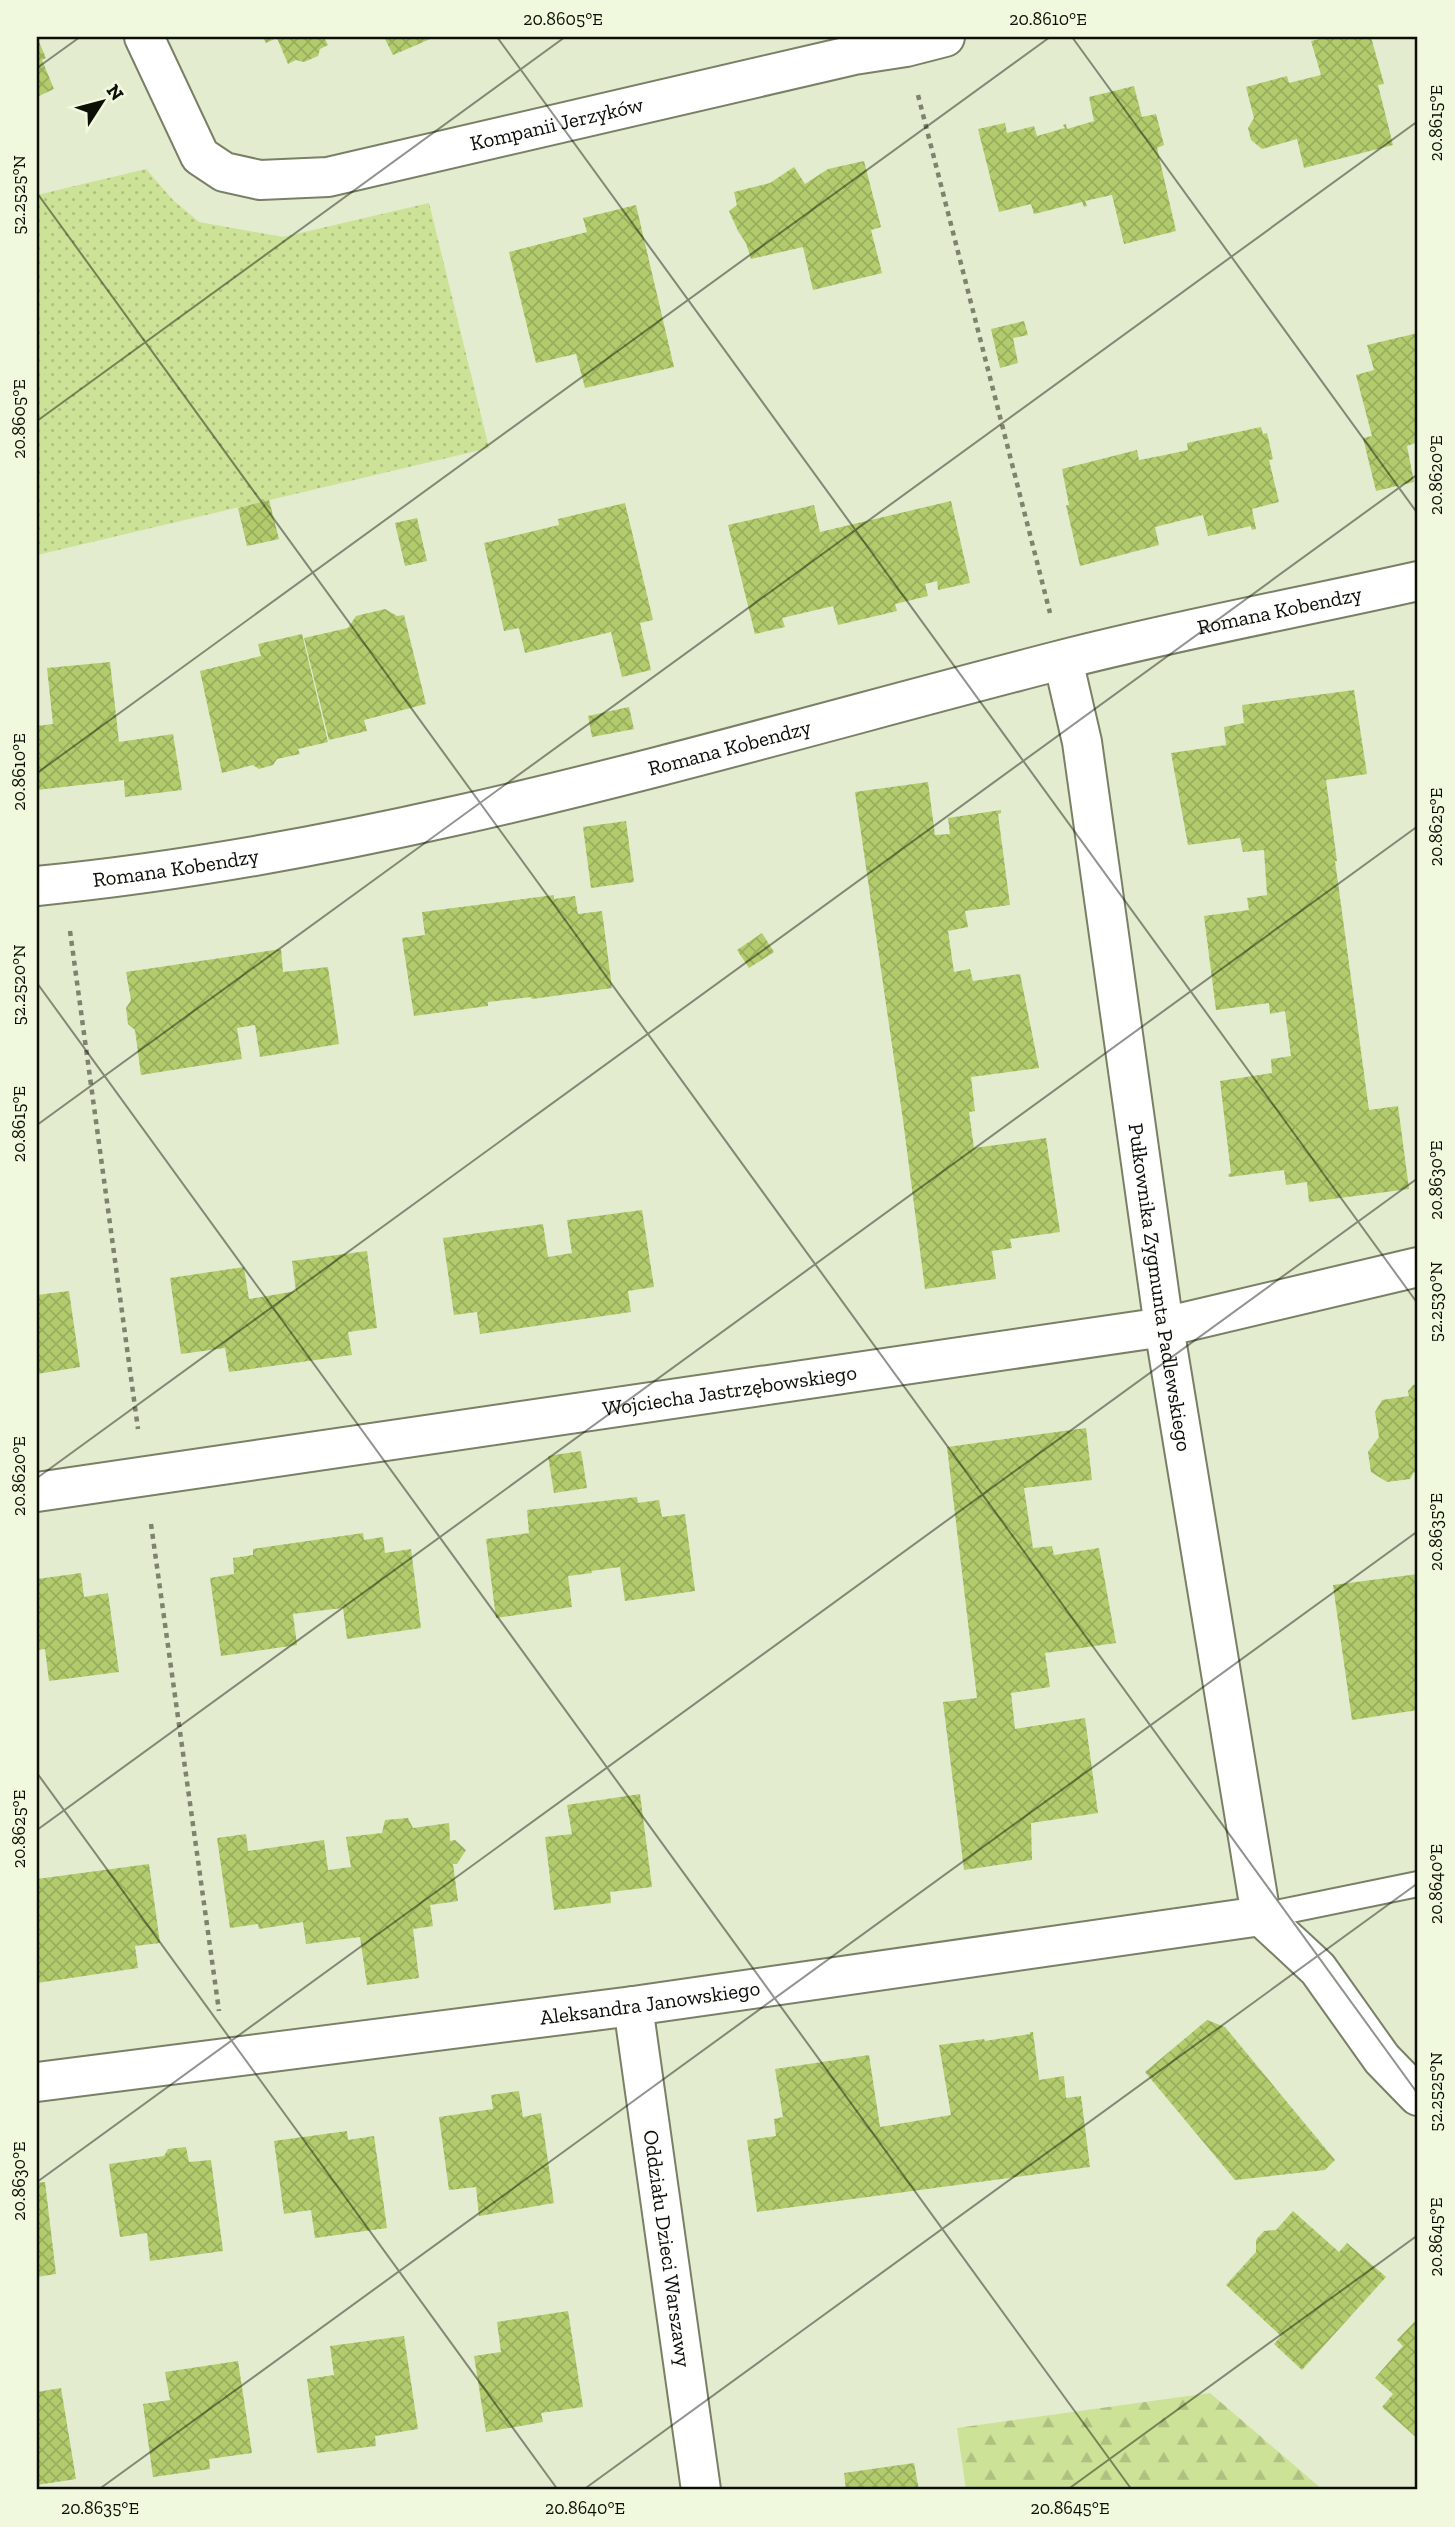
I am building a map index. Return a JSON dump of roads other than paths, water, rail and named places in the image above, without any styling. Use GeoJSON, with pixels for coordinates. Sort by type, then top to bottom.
{"type":"FeatureCollection","features":[{"type":"Feature","properties":{"kind":"street","name":"Kompanii Jerzyków"},"geometry":{"type":"LineString","coordinates":[[144,37],[200,156],[224,172],[260,180],[328,177],[850,46],[906,47],[945,37]]}},
{"type":"Feature","properties":{"kind":"street","name":"Romana Kobendzy"},"geometry":{"type":"LineString","coordinates":[[50,885],[274,854],[408,828],[530,799],[1063,660],[1418,581]]}},
{"type":"Feature","properties":{"kind":"street","name":"Pułkownika Zygmunta Padlewskiego"},"geometry":{"type":"LineString","coordinates":[[1063,660],[1082,741],[1164,1327],[1261,1916]]}},
{"type":"Feature","properties":{"kind":"street","name":"Wojciecha Jastrzębowskiego"},"geometry":{"type":"LineString","coordinates":[[37,1492],[1164,1327],[1418,1267]]}},
{"type":"Feature","properties":{"kind":"street","name":"Aleksandra Janowskiego"},"geometry":{"type":"LineString","coordinates":[[37,2082],[633,2006],[1261,1916]]}},
{"type":"Feature","properties":{"kind":"street"},"geometry":{"type":"LineString","coordinates":[[1261,1916],[1318,1969],[1382,2059],[1418,2096]]}},
{"type":"Feature","properties":{"kind":"street","name":"Oddziału Dzieci Warszawy"},"geometry":{"type":"LineString","coordinates":[[633,2006],[701,2490]]}},
{"type":"Feature","properties":{"kind":"lane"},"geometry":{"type":"LineString","coordinates":[[1261,1916],[1418,1884]]}}]}
